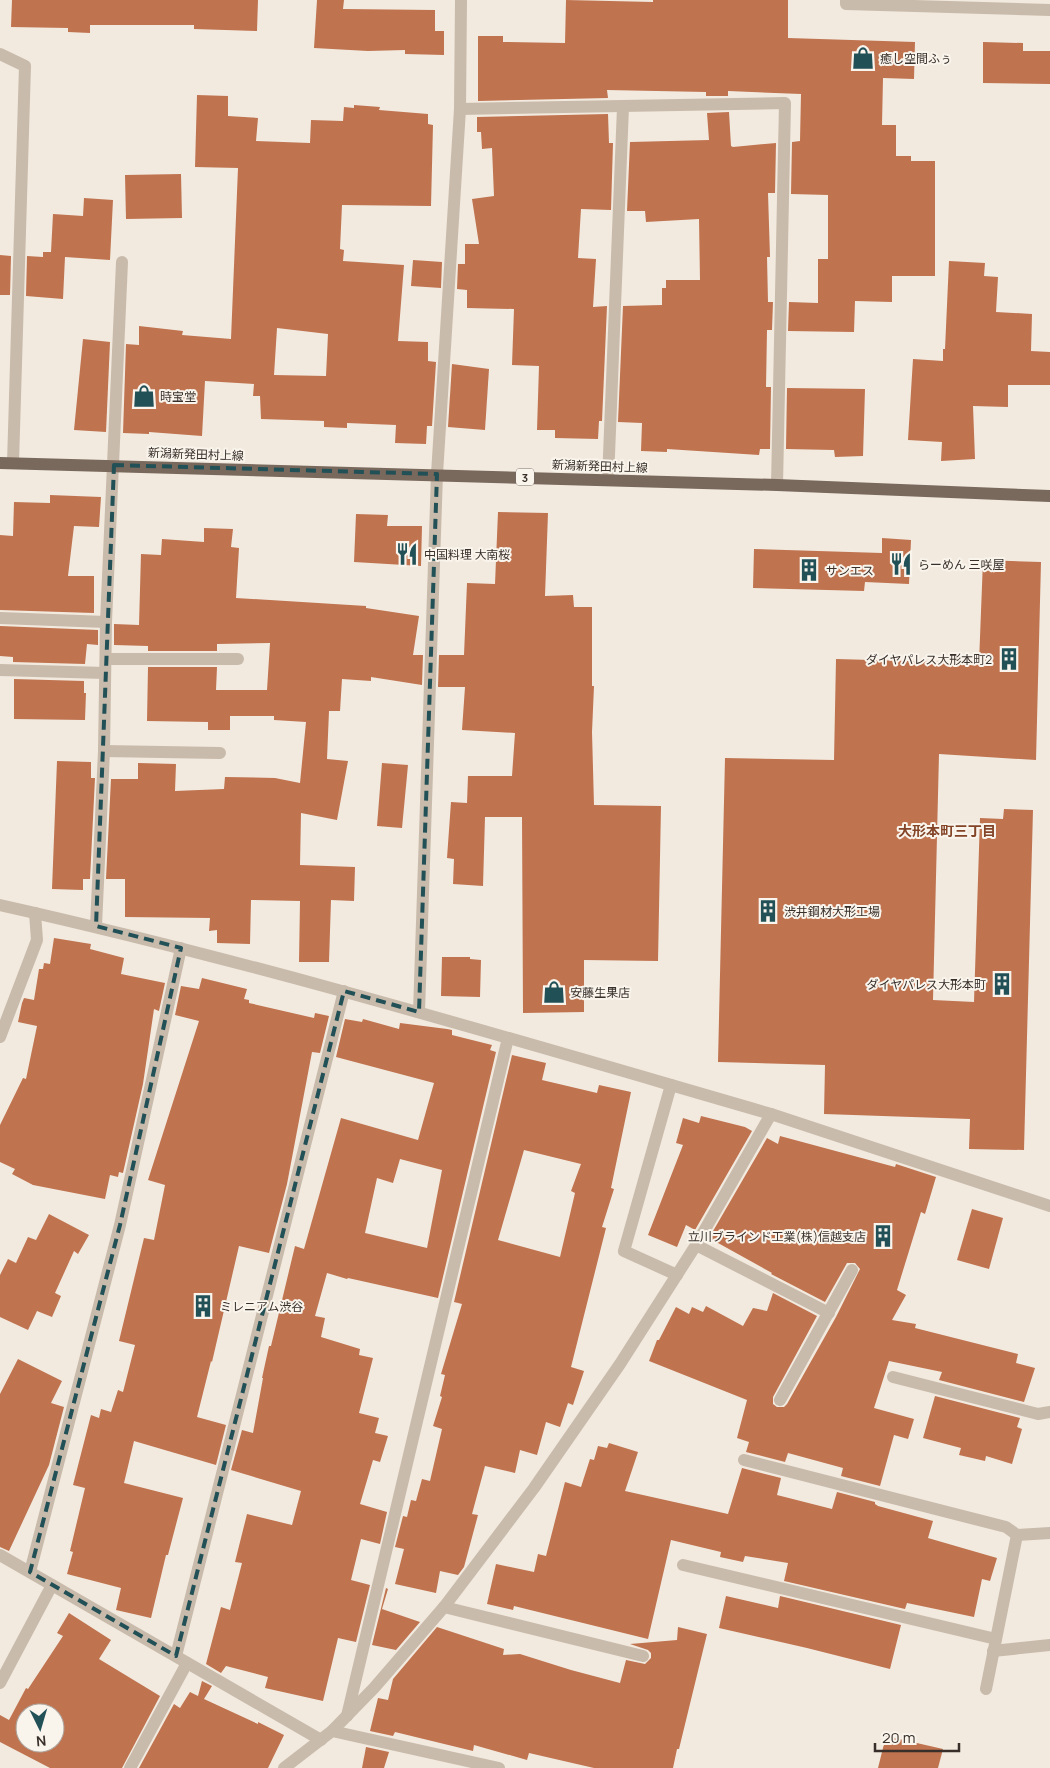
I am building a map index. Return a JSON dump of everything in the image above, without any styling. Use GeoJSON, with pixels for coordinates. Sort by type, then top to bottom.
{"type":"FeatureCollection","features":[{"type":"Feature","properties":{"kind":"main road","name":"新潟新発田村上線"},"geometry":{"type":"LineString","coordinates":[[6,463],[437,474],[1050,496]]}},
{"type":"Feature","properties":{"kind":"street"},"geometry":{"type":"LineString","coordinates":[[419,1012],[437,474],[460,109],[461,0]]}},
{"type":"Feature","properties":{"kind":"street"},"geometry":{"type":"LineString","coordinates":[[846,0],[846,4],[1050,10]]}},
{"type":"Feature","properties":{"kind":"street"},"geometry":{"type":"LineString","coordinates":[[0,54],[25,66],[6,463]]}},
{"type":"Feature","properties":{"kind":"street"},"geometry":{"type":"LineString","coordinates":[[460,109],[785,103],[777,485]]}},
{"type":"Feature","properties":{"kind":"street"},"geometry":{"type":"LineString","coordinates":[[608,480],[623,107]]}},
{"type":"Feature","properties":{"kind":"street"},"geometry":{"type":"LineString","coordinates":[[96,926],[104,751],[106,622],[122,262]]}},
{"type":"Feature","properties":{"kind":"street"},"geometry":{"type":"LineString","coordinates":[[0,618],[106,622]]}},
{"type":"Feature","properties":{"kind":"street"},"geometry":{"type":"LineString","coordinates":[[106,659],[238,659]]}},
{"type":"Feature","properties":{"kind":"street"},"geometry":{"type":"LineString","coordinates":[[0,670],[105,673]]}},
{"type":"Feature","properties":{"kind":"street"},"geometry":{"type":"LineString","coordinates":[[104,751],[220,753]]}},
{"type":"Feature","properties":{"kind":"street"},"geometry":{"type":"LineString","coordinates":[[0,905],[96,926],[419,1012],[771,1114],[1050,1206]]}},
{"type":"Feature","properties":{"kind":"street"},"geometry":{"type":"LineString","coordinates":[[0,1037],[37,940],[35,913]]}},
{"type":"Feature","properties":{"kind":"street"},"geometry":{"type":"LineString","coordinates":[[30,1572],[120,1225],[181,948]]}},
{"type":"Feature","properties":{"kind":"street"},"geometry":{"type":"LineString","coordinates":[[130,1768],[182,1659],[187,1617],[344,991]]}},
{"type":"Feature","properties":{"kind":"street"},"geometry":{"type":"LineString","coordinates":[[347,1716],[508,1038]]}},
{"type":"Feature","properties":{"kind":"street"},"geometry":{"type":"LineString","coordinates":[[671,1085],[624,1251],[677,1275]]}},
{"type":"Feature","properties":{"kind":"street"},"geometry":{"type":"LineString","coordinates":[[284,1768],[332,1731],[374,1688],[444,1607],[534,1488],[620,1364],[677,1275],[771,1114]]}},
{"type":"Feature","properties":{"kind":"street"},"geometry":{"type":"LineString","coordinates":[[696,1244],[829,1312]]}},
{"type":"Feature","properties":{"kind":"street"},"geometry":{"type":"LineString","coordinates":[[780,1400],[852,1270]]}},
{"type":"Feature","properties":{"kind":"street"},"geometry":{"type":"LineString","coordinates":[[893,1377],[1038,1414],[1050,1412]]}},
{"type":"Feature","properties":{"kind":"street"},"geometry":{"type":"LineString","coordinates":[[744,1460],[1006,1527],[1017,1535],[1050,1533]]}},
{"type":"Feature","properties":{"kind":"street"},"geometry":{"type":"LineString","coordinates":[[986,1688],[1017,1535]]}},
{"type":"Feature","properties":{"kind":"street"},"geometry":{"type":"LineString","coordinates":[[0,1555],[321,1740]]}},
{"type":"Feature","properties":{"kind":"street"},"geometry":{"type":"LineString","coordinates":[[683,1565],[995,1645],[1050,1645]]}},
{"type":"Feature","properties":{"kind":"street"},"geometry":{"type":"LineString","coordinates":[[0,1683],[52,1585]]}},
{"type":"Feature","properties":{"kind":"street"},"geometry":{"type":"LineString","coordinates":[[444,1607],[643,1656]]}},
{"type":"Feature","properties":{"kind":"street"},"geometry":{"type":"LineString","coordinates":[[332,1731],[499,1768]]}},
{"type":"Feature","properties":{"kind":"highlighted area"},"geometry":{"type":"Polygon","coordinates":[[[114,465],[437,474],[419,1012],[344,991],[176,1656],[30,1572],[120,1225],[181,948],[96,926],[114,465]]]}},
{"type":"Feature","properties":{"kind":"building"},"geometry":{"type":"Polygon","coordinates":[[[12,0],[258,0],[257,31],[194,29],[194,25],[90,25],[90,33],[68,32],[68,28],[11,27],[12,0]]]}},
{"type":"Feature","properties":{"kind":"building"},"geometry":{"type":"Polygon","coordinates":[[[317,0],[344,0],[343,9],[435,10],[435,31],[444,31],[444,55],[405,54],[405,50],[368,51],[314,48],[317,0]]]}},
{"type":"Feature","properties":{"kind":"building"},"geometry":{"type":"Polygon","coordinates":[[[566,0],[653,2],[653,0],[788,0],[788,38],[915,42],[914,79],[883,78],[882,125],[896,125],[896,156],[911,156],[911,161],[935,161],[935,276],[892,276],[892,302],[855,301],[854,332],[788,331],[789,302],[818,303],[818,259],[828,259],[828,195],[791,194],[792,142],[800,141],[801,94],[728,91],[728,96],[706,96],[706,92],[607,90],[608,98],[478,101],[478,36],[503,36],[503,42],[565,43],[566,0]]]}},
{"type":"Feature","properties":{"kind":"building"},"geometry":{"type":"Polygon","coordinates":[[[983,42],[1023,43],[1023,51],[1050,51],[1050,84],[983,83],[983,42]]]}},
{"type":"Feature","properties":{"kind":"building"},"geometry":{"type":"Polygon","coordinates":[[[197,95],[228,96],[228,116],[258,118],[256,141],[310,143],[311,120],[343,121],[344,107],[354,108],[354,105],[380,107],[379,110],[428,114],[428,124],[433,125],[431,206],[342,205],[340,249],[344,250],[343,261],[404,265],[398,341],[428,342],[428,361],[436,362],[432,426],[427,426],[426,444],[395,443],[396,425],[347,423],[347,428],[324,427],[324,421],[261,419],[260,396],[253,396],[254,384],[205,381],[202,436],[149,432],[149,434],[123,433],[126,344],[139,345],[139,326],[183,331],[182,335],[231,339],[238,168],[195,167],[197,95]],[[277,328],[274,375],[326,376],[328,334],[277,328]]]}},
{"type":"Feature","properties":{"kind":"building"},"geometry":{"type":"Polygon","coordinates":[[[729,112],[731,146],[776,143],[775,193],[768,193],[770,257],[767,257],[768,302],[773,302],[772,330],[767,330],[766,387],[771,387],[770,449],[760,449],[759,455],[667,449],[667,452],[641,451],[642,423],[618,422],[623,306],[662,305],[662,288],[666,288],[666,280],[700,280],[699,219],[646,222],[645,211],[627,211],[630,142],[709,140],[707,113],[729,112]]]}},
{"type":"Feature","properties":{"kind":"building"},"geometry":{"type":"Polygon","coordinates":[[[608,114],[609,143],[613,143],[611,210],[581,209],[578,258],[596,259],[593,307],[607,306],[602,421],[599,421],[598,439],[555,438],[555,430],[537,430],[539,366],[512,365],[514,309],[467,308],[467,290],[457,289],[458,264],[465,264],[465,244],[479,244],[472,199],[494,196],[492,148],[482,149],[481,132],[477,132],[477,117],[608,114]]]}},
{"type":"Feature","properties":{"kind":"building"},"geometry":{"type":"Polygon","coordinates":[[[181,174],[182,218],[126,219],[125,175],[181,174]]]}},
{"type":"Feature","properties":{"kind":"building"},"geometry":{"type":"Polygon","coordinates":[[[84,198],[113,200],[110,260],[65,257],[63,299],[26,296],[27,256],[43,257],[43,252],[51,252],[53,214],[83,216],[84,198]]]}},
{"type":"Feature","properties":{"kind":"building"},"geometry":{"type":"Polygon","coordinates":[[[0,255],[11,256],[10,295],[0,295],[0,255]]]}},
{"type":"Feature","properties":{"kind":"building"},"geometry":{"type":"Polygon","coordinates":[[[413,260],[442,262],[441,288],[411,286],[413,260]]]}},
{"type":"Feature","properties":{"kind":"building"},"geometry":{"type":"Polygon","coordinates":[[[949,261],[985,263],[984,276],[998,277],[996,312],[1032,314],[1031,351],[1050,352],[1050,385],[1008,385],[1008,407],[973,406],[975,459],[941,461],[942,442],[908,440],[913,359],[943,361],[949,261]]]}},
{"type":"Feature","properties":{"kind":"building"},"geometry":{"type":"Polygon","coordinates":[[[83,339],[110,342],[106,432],[74,430],[83,339]]]}},
{"type":"Feature","properties":{"kind":"building"},"geometry":{"type":"Polygon","coordinates":[[[452,364],[489,369],[485,430],[448,427],[452,364]]]}},
{"type":"Feature","properties":{"kind":"building"},"geometry":{"type":"Polygon","coordinates":[[[787,388],[865,389],[863,456],[835,457],[834,450],[786,449],[787,388]]]}},
{"type":"Feature","properties":{"kind":"building"},"geometry":{"type":"Polygon","coordinates":[[[50,495],[101,497],[99,527],[74,526],[68,576],[94,576],[94,613],[0,610],[0,535],[13,536],[14,502],[50,503],[50,495]]]}},
{"type":"Feature","properties":{"kind":"building"},"geometry":{"type":"Polygon","coordinates":[[[498,512],[548,513],[545,596],[573,595],[574,607],[592,607],[594,805],[661,806],[658,961],[584,960],[584,1012],[523,1013],[522,817],[485,817],[483,886],[453,884],[454,859],[447,858],[451,802],[467,803],[468,776],[512,776],[515,733],[462,730],[465,687],[438,687],[439,655],[464,655],[467,583],[495,584],[498,512]]]}},
{"type":"Feature","properties":{"kind":"building"},"geometry":{"type":"Polygon","coordinates":[[[356,514],[388,515],[387,526],[422,526],[421,566],[354,562],[356,514]]]}},
{"type":"Feature","properties":{"kind":"building"},"geometry":{"type":"Polygon","coordinates":[[[204,528],[233,529],[231,547],[239,548],[236,598],[366,606],[366,608],[419,616],[413,655],[423,655],[422,685],[371,677],[371,681],[342,679],[340,711],[329,711],[327,759],[348,761],[337,820],[301,813],[300,865],[355,867],[354,901],[331,900],[329,962],[299,962],[300,901],[251,900],[250,944],[217,943],[217,930],[209,931],[210,918],[125,917],[125,879],[106,879],[111,779],[138,779],[138,763],[176,764],[175,791],[224,789],[225,777],[275,778],[300,783],[306,722],[274,720],[274,716],[230,716],[230,730],[208,730],[208,722],[147,721],[148,667],[217,667],[216,690],[267,690],[270,643],[217,644],[217,651],[148,651],[148,646],[114,645],[114,624],[139,625],[141,554],[161,555],[162,539],[204,542],[204,528]]]}},
{"type":"Feature","properties":{"kind":"building","name":"サンエス"},"geometry":{"type":"Polygon","coordinates":[[[882,538],[911,540],[909,584],[865,582],[864,591],[753,588],[754,549],[882,553],[882,538]]]}},
{"type":"Feature","properties":{"kind":"building"},"geometry":{"type":"Polygon","coordinates":[[[983,560],[1041,562],[1036,760],[939,754],[933,1000],[974,1002],[980,818],[1003,819],[1004,809],[1033,810],[1024,1150],[969,1149],[970,1119],[824,1114],[825,1065],[718,1062],[725,758],[834,760],[836,659],[979,663],[983,560]]]}},
{"type":"Feature","properties":{"kind":"building"},"geometry":{"type":"Polygon","coordinates":[[[0,626],[98,630],[98,645],[87,644],[85,664],[13,662],[13,657],[0,656],[0,626]]]}},
{"type":"Feature","properties":{"kind":"building"},"geometry":{"type":"Polygon","coordinates":[[[14,679],[84,681],[84,693],[86,693],[85,720],[14,719],[14,679]]]}},
{"type":"Feature","properties":{"kind":"building"},"geometry":{"type":"Polygon","coordinates":[[[57,761],[91,762],[91,778],[95,778],[90,879],[83,879],[83,890],[52,889],[57,761]]]}},
{"type":"Feature","properties":{"kind":"building"},"geometry":{"type":"Polygon","coordinates":[[[382,763],[408,765],[402,828],[377,826],[382,763]]]}},
{"type":"Feature","properties":{"kind":"building"},"geometry":{"type":"Polygon","coordinates":[[[54,938],[91,944],[90,949],[124,958],[121,974],[165,983],[159,1011],[154,1009],[143,1084],[123,1173],[119,1172],[118,1177],[110,1175],[105,1199],[33,1185],[12,1174],[15,1169],[0,1162],[0,1125],[23,1078],[26,1079],[37,1026],[18,1022],[22,1003],[24,998],[34,1000],[39,969],[43,969],[44,963],[50,964],[54,938]]]}},
{"type":"Feature","properties":{"kind":"building"},"geometry":{"type":"Polygon","coordinates":[[[442,957],[470,957],[470,959],[481,960],[480,997],[441,996],[442,957]]]}},
{"type":"Feature","properties":{"kind":"building"},"geometry":{"type":"Polygon","coordinates":[[[202,978],[247,989],[244,999],[249,1000],[249,1003],[314,1018],[315,1013],[329,1016],[320,1053],[312,1052],[287,1184],[269,1253],[239,1246],[197,1417],[226,1425],[216,1465],[134,1441],[124,1483],[183,1498],[168,1555],[166,1555],[151,1618],[116,1610],[121,1588],[67,1574],[73,1552],[70,1551],[85,1488],[73,1485],[91,1415],[99,1418],[101,1409],[111,1412],[118,1390],[123,1392],[135,1345],[119,1341],[144,1238],[154,1240],[165,1185],[148,1180],[199,1021],[175,1015],[181,986],[199,989],[202,978]]]}},
{"type":"Feature","properties":{"kind":"building"},"geometry":{"type":"Polygon","coordinates":[[[345,1019],[362,1022],[363,1019],[399,1029],[400,1023],[452,1030],[452,1035],[492,1045],[490,1050],[496,1052],[438,1298],[327,1273],[315,1316],[325,1318],[321,1337],[360,1349],[359,1355],[373,1358],[359,1413],[379,1418],[375,1433],[388,1436],[380,1462],[373,1460],[360,1504],[387,1512],[380,1544],[361,1539],[351,1580],[370,1585],[356,1642],[338,1638],[323,1701],[265,1688],[268,1677],[226,1666],[221,1673],[206,1664],[221,1607],[230,1610],[242,1563],[235,1562],[247,1514],[292,1525],[301,1491],[231,1470],[242,1430],[253,1433],[269,1346],[271,1346],[295,1246],[304,1249],[341,1118],[418,1140],[434,1083],[336,1057],[345,1019]],[[400,1159],[393,1183],[377,1178],[365,1233],[427,1248],[442,1170],[400,1159]]]}},
{"type":"Feature","properties":{"kind":"building"},"geometry":{"type":"Polygon","coordinates":[[[512,1055],[546,1063],[542,1080],[597,1093],[599,1085],[631,1092],[611,1188],[614,1189],[602,1227],[606,1228],[571,1367],[584,1371],[573,1405],[568,1403],[560,1427],[546,1422],[537,1455],[520,1450],[515,1473],[485,1466],[472,1514],[478,1515],[464,1567],[458,1575],[440,1571],[436,1593],[395,1584],[404,1549],[395,1547],[403,1516],[407,1517],[411,1500],[416,1501],[422,1479],[430,1481],[442,1429],[433,1426],[442,1397],[440,1396],[445,1375],[441,1374],[462,1304],[454,1302],[512,1055]],[[524,1150],[498,1240],[560,1257],[575,1193],[571,1191],[581,1164],[524,1150]]]}},
{"type":"Feature","properties":{"kind":"building"},"geometry":{"type":"Polygon","coordinates":[[[701,1116],[745,1127],[752,1131],[695,1230],[686,1225],[677,1247],[648,1235],[683,1145],[676,1143],[683,1118],[699,1123],[701,1116]]]}},
{"type":"Feature","properties":{"kind":"building"},"geometry":{"type":"Polygon","coordinates":[[[780,1136],[895,1167],[896,1164],[936,1177],[925,1214],[921,1212],[897,1290],[906,1295],[892,1320],[916,1324],[915,1328],[1018,1354],[1016,1363],[1035,1368],[1024,1402],[939,1380],[942,1372],[889,1361],[874,1408],[914,1419],[908,1439],[894,1435],[880,1486],[841,1476],[843,1468],[788,1453],[785,1462],[746,1452],[749,1442],[737,1438],[747,1400],[649,1361],[657,1340],[659,1340],[676,1307],[689,1314],[692,1307],[703,1312],[706,1306],[743,1326],[753,1308],[767,1311],[773,1293],[817,1316],[773,1397],[773,1404],[777,1407],[784,1407],[787,1404],[836,1317],[860,1269],[855,1263],[847,1263],[825,1302],[771,1274],[709,1238],[767,1138],[778,1144],[780,1136]]]}},
{"type":"Feature","properties":{"kind":"building"},"geometry":{"type":"Polygon","coordinates":[[[972,1209],[1003,1218],[989,1269],[957,1260],[972,1209]]]}},
{"type":"Feature","properties":{"kind":"building"},"geometry":{"type":"Polygon","coordinates":[[[49,1214],[89,1235],[78,1254],[74,1251],[55,1293],[61,1296],[52,1317],[37,1311],[28,1330],[0,1317],[0,1275],[8,1259],[16,1263],[28,1237],[36,1240],[49,1214]]]}},
{"type":"Feature","properties":{"kind":"building"},"geometry":{"type":"Polygon","coordinates":[[[18,1359],[62,1381],[51,1403],[64,1407],[49,1465],[9,1551],[0,1547],[0,1394],[18,1359]]]}},
{"type":"Feature","properties":{"kind":"building"},"geometry":{"type":"Polygon","coordinates":[[[935,1396],[1020,1418],[1017,1427],[1022,1429],[1012,1464],[986,1456],[985,1461],[959,1455],[961,1448],[923,1438],[935,1396]]]}},
{"type":"Feature","properties":{"kind":"building"},"geometry":{"type":"Polygon","coordinates":[[[609,1443],[638,1452],[625,1491],[728,1514],[742,1468],[781,1478],[777,1495],[832,1509],[837,1492],[875,1502],[878,1506],[933,1521],[928,1538],[997,1558],[990,1581],[982,1579],[974,1617],[907,1603],[905,1609],[784,1581],[788,1563],[745,1556],[743,1562],[720,1557],[721,1552],[671,1540],[648,1639],[514,1606],[513,1610],[487,1604],[496,1564],[534,1572],[538,1554],[546,1556],[565,1482],[581,1487],[590,1459],[594,1460],[598,1446],[607,1448],[609,1443]]]}},
{"type":"Feature","properties":{"kind":"building"},"geometry":{"type":"Polygon","coordinates":[[[386,1588],[388,1589],[382,1609],[420,1622],[396,1650],[372,1645],[386,1588]]]}},
{"type":"Feature","properties":{"kind":"building"},"geometry":{"type":"Polygon","coordinates":[[[726,1596],[778,1608],[780,1596],[901,1625],[890,1669],[719,1628],[726,1596]]]}},
{"type":"Feature","properties":{"kind":"building"},"geometry":{"type":"Polygon","coordinates":[[[69,1613],[111,1640],[99,1659],[160,1696],[122,1768],[50,1768],[21,1753],[65,1753],[65,1703],[18,1703],[26,1688],[28,1689],[63,1636],[57,1633],[69,1613]]]}},
{"type":"Feature","properties":{"kind":"building"},"geometry":{"type":"Polygon","coordinates":[[[437,1627],[504,1649],[503,1655],[520,1654],[620,1683],[626,1660],[645,1664],[651,1658],[651,1653],[648,1650],[630,1644],[677,1640],[678,1627],[707,1634],[673,1768],[594,1768],[529,1753],[527,1760],[474,1745],[473,1751],[395,1732],[393,1736],[370,1731],[378,1698],[388,1700],[393,1679],[437,1627]]]}},
{"type":"Feature","properties":{"kind":"building"},"geometry":{"type":"Polygon","coordinates":[[[202,1681],[212,1686],[204,1699],[284,1735],[268,1768],[139,1768],[174,1704],[180,1708],[190,1692],[198,1696],[202,1681]]]}},
{"type":"Feature","properties":{"kind":"building"},"geometry":{"type":"Polygon","coordinates":[[[15,1709],[15,1750],[0,1742],[0,1715],[9,1720],[15,1709]]]}},
{"type":"Feature","properties":{"kind":"building"},"geometry":{"type":"Polygon","coordinates":[[[886,1736],[943,1749],[938,1768],[878,1768],[886,1736]]]}},
{"type":"Feature","properties":{"kind":"building"},"geometry":{"type":"Polygon","coordinates":[[[366,1747],[389,1752],[384,1768],[362,1768],[366,1747]]]}},
{"type":"Feature","properties":{"kind":"place","name":"癒し空間ふぅ"},"geometry":{"type":"Point","coordinates":[863,58]}},
{"type":"Feature","properties":{"kind":"place","name":"時宝堂"},"geometry":{"type":"Point","coordinates":[144,396]}},
{"type":"Feature","properties":{"kind":"place","name":"中国料理 大南桜"},"geometry":{"type":"Point","coordinates":[407,554]}},
{"type":"Feature","properties":{"kind":"place","name":"らーめん 三咲屋"},"geometry":{"type":"Point","coordinates":[901,564]}},
{"type":"Feature","properties":{"kind":"place","name":"サンエス"},"geometry":{"type":"Point","coordinates":[809,570]}},
{"type":"Feature","properties":{"kind":"place","name":"ダイヤパレス大形本町2"},"geometry":{"type":"Point","coordinates":[1009,659]}},
{"type":"Feature","properties":{"kind":"place","name":"渋井鋼材大形工場"},"geometry":{"type":"Point","coordinates":[768,911]}},
{"type":"Feature","properties":{"kind":"place","name":"ダイヤパレス大形本町"},"geometry":{"type":"Point","coordinates":[1002,984]}},
{"type":"Feature","properties":{"kind":"place","name":"安藤生果店"},"geometry":{"type":"Point","coordinates":[554,992]}},
{"type":"Feature","properties":{"kind":"place","name":"立川ブラインド工業(株)信越支店"},"geometry":{"type":"Point","coordinates":[883,1236]}},
{"type":"Feature","properties":{"kind":"place","name":"ミレニアム渋谷"},"geometry":{"type":"Point","coordinates":[203,1306]}},
{"type":"Feature","properties":{"kind":"district","name":"大形本町三丁目"},"geometry":{"type":"Point","coordinates":[947,830]}}]}
